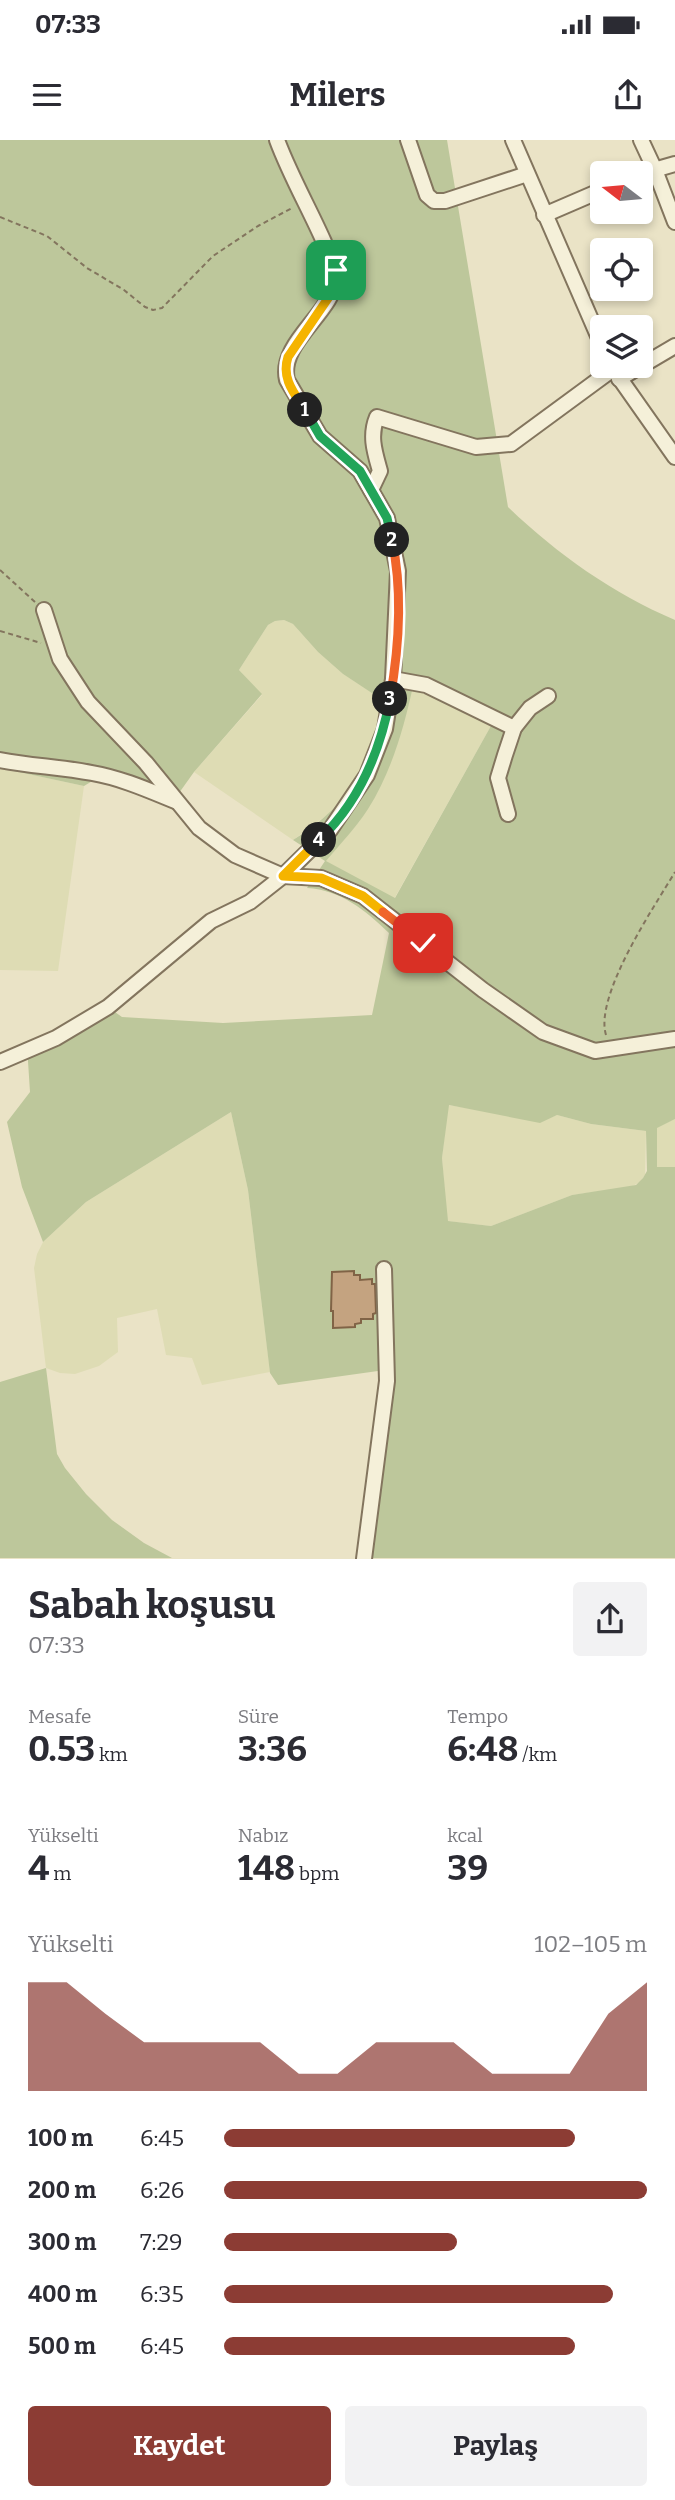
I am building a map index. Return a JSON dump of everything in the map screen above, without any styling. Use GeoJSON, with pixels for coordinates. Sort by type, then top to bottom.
{"type":"FeatureCollection","features":[{"type":"Feature","properties":{"kind":"street"},"geometry":{"type":"LineString","coordinates":[[0,1062],[56,1038],[108,1007],[211,921],[250,902],[283,876],[330,830],[367,775],[384,729],[393,679],[398,571],[387,518],[360,471],[320,436],[290,387],[285,372],[288,357],[333,291],[336,270],[306,201],[286,165],[277,140]]}},
{"type":"Feature","properties":{"kind":"street"},"geometry":{"type":"LineString","coordinates":[[408,140],[427,195],[434,201],[445,201],[527,174]]}},
{"type":"Feature","properties":{"kind":"street"},"geometry":{"type":"LineString","coordinates":[[513,140],[590,318]]}},
{"type":"Feature","properties":{"kind":"street"},"geometry":{"type":"LineString","coordinates":[[640,140],[645,161]]}},
{"type":"Feature","properties":{"kind":"street"},"geometry":{"type":"LineString","coordinates":[[653,171],[675,164]]}},
{"type":"Feature","properties":{"kind":"street"},"geometry":{"type":"LineString","coordinates":[[653,181],[675,222]]}},
{"type":"Feature","properties":{"kind":"street"},"geometry":{"type":"LineString","coordinates":[[544,215],[590,195]]}},
{"type":"Feature","properties":{"kind":"street"},"geometry":{"type":"LineString","coordinates":[[653,355],[675,346]]}},
{"type":"Feature","properties":{"kind":"street"},"geometry":{"type":"LineString","coordinates":[[371,490],[380,471],[374,448],[373,428],[377,417],[476,447],[510,444],[604,378]]}},
{"type":"Feature","properties":{"kind":"street"},"geometry":{"type":"LineString","coordinates":[[619,378],[675,457]]}},
{"type":"Feature","properties":{"kind":"street"},"geometry":{"type":"LineString","coordinates":[[44,610],[60,659],[88,702],[146,763],[199,828],[235,855],[283,876],[321,878],[363,896],[483,990],[543,1032],[595,1051],[675,1039]]}},
{"type":"Feature","properties":{"kind":"street"},"geometry":{"type":"LineString","coordinates":[[393,679],[426,685],[514,728]]}},
{"type":"Feature","properties":{"kind":"street"},"geometry":{"type":"LineString","coordinates":[[508,814],[498,778],[514,728],[530,708],[548,696]]}},
{"type":"Feature","properties":{"kind":"street"},"geometry":{"type":"LineString","coordinates":[[0,760],[33,767],[93,773],[137,785],[178,803]]}},
{"type":"Feature","properties":{"kind":"street"},"geometry":{"type":"LineString","coordinates":[[364,1559],[387,1381],[384,1269]]}},
{"type":"Feature","properties":{"kind":"path"},"geometry":{"type":"LineString","coordinates":[[0,217],[47,236],[86,268],[124,289],[145,307],[158,310],[213,256],[258,226],[306,201]]}},
{"type":"Feature","properties":{"kind":"path"},"geometry":{"type":"LineString","coordinates":[[0,570],[44,610]]}},
{"type":"Feature","properties":{"kind":"path"},"geometry":{"type":"LineString","coordinates":[[0,631],[56,647]]}},
{"type":"Feature","properties":{"kind":"path"},"geometry":{"type":"LineString","coordinates":[[614,1049],[604,1024],[607,1002],[646,919],[675,872]]}},
{"type":"Feature","properties":{"kind":"shaded area"},"geometry":{"type":"Polygon","coordinates":[[[284,620],[293,624],[318,652],[343,674],[385,701],[368,762],[342,801],[293,840],[194,772],[262,695],[239,670],[268,625],[284,620]]]}},
{"type":"Feature","properties":{"kind":"shaded area"},"geometry":{"type":"Polygon","coordinates":[[[413,686],[492,724],[394,899],[325,861],[359,822],[374,798],[396,748],[413,686]]]}},
{"type":"Feature","properties":{"kind":"shaded area"},"geometry":{"type":"Polygon","coordinates":[[[0,768],[84,786],[58,971],[0,970],[0,768]]]}},
{"type":"Feature","properties":{"kind":"shaded area"},"geometry":{"type":"Polygon","coordinates":[[[448,1105],[544,1120],[557,1115],[591,1124],[646,1131],[645,1175],[631,1187],[572,1195],[491,1226],[447,1221],[442,1158],[448,1105]]]}},
{"type":"Feature","properties":{"kind":"shaded area"},"geometry":{"type":"Polygon","coordinates":[[[231,1112],[248,1190],[270,1372],[202,1385],[192,1358],[166,1355],[157,1309],[117,1318],[118,1352],[99,1366],[75,1374],[46,1368],[34,1268],[43,1242],[86,1202],[231,1112]]]}},
{"type":"Feature","properties":{"kind":"shaded area"},"geometry":{"type":"Polygon","coordinates":[[[675,1119],[675,1167],[657,1168],[657,1127],[675,1119]]]}},
{"type":"Feature","properties":{"kind":"green space"},"geometry":{"type":"Polygon","coordinates":[[[0,140],[447,140],[508,507],[546,541],[586,571],[629,598],[675,620],[675,1119],[657,1128],[657,1167],[675,1167],[675,1558],[369,1558],[385,1370],[278,1385],[270,1373],[248,1190],[231,1112],[86,1202],[43,1242],[22,1187],[7,1122],[30,1092],[27,1046],[105,1005],[122,1017],[223,1023],[372,1015],[389,933],[342,897],[307,888],[325,861],[293,840],[330,812],[360,776],[374,748],[384,701],[343,674],[318,652],[293,624],[284,620],[275,621],[268,625],[239,670],[262,694],[194,772],[169,807],[146,796],[94,780],[84,786],[0,768],[0,140]],[[413,686],[401,734],[376,795],[363,816],[326,861],[395,898],[492,724],[413,686]],[[449,1105],[442,1158],[448,1221],[491,1226],[572,1195],[636,1185],[647,1171],[646,1131],[591,1124],[557,1115],[540,1123],[449,1105]]]}},
{"type":"Feature","properties":{"kind":"green space"},"geometry":{"type":"Polygon","coordinates":[[[46,1368],[57,1454],[65,1468],[112,1520],[144,1543],[172,1558],[0,1558],[0,1382],[46,1368]]]}},
{"type":"Feature","properties":{"kind":"building"},"geometry":{"type":"Polygon","coordinates":[[[354,1271],[354,1275],[360,1275],[360,1280],[372,1279],[372,1284],[375,1284],[376,1313],[373,1314],[373,1319],[361,1319],[361,1323],[355,1324],[355,1327],[333,1328],[332,1272],[354,1271]]]}},
{"type":"Feature","properties":{"kind":"route"},"geometry":{"type":"LineString","coordinates":[[336,270],[333,291],[288,357],[285,372],[290,387],[320,436],[360,471],[387,518],[398,571],[393,679],[384,729],[367,775],[330,830],[283,876],[321,878],[363,896],[423,943]]}}]}
